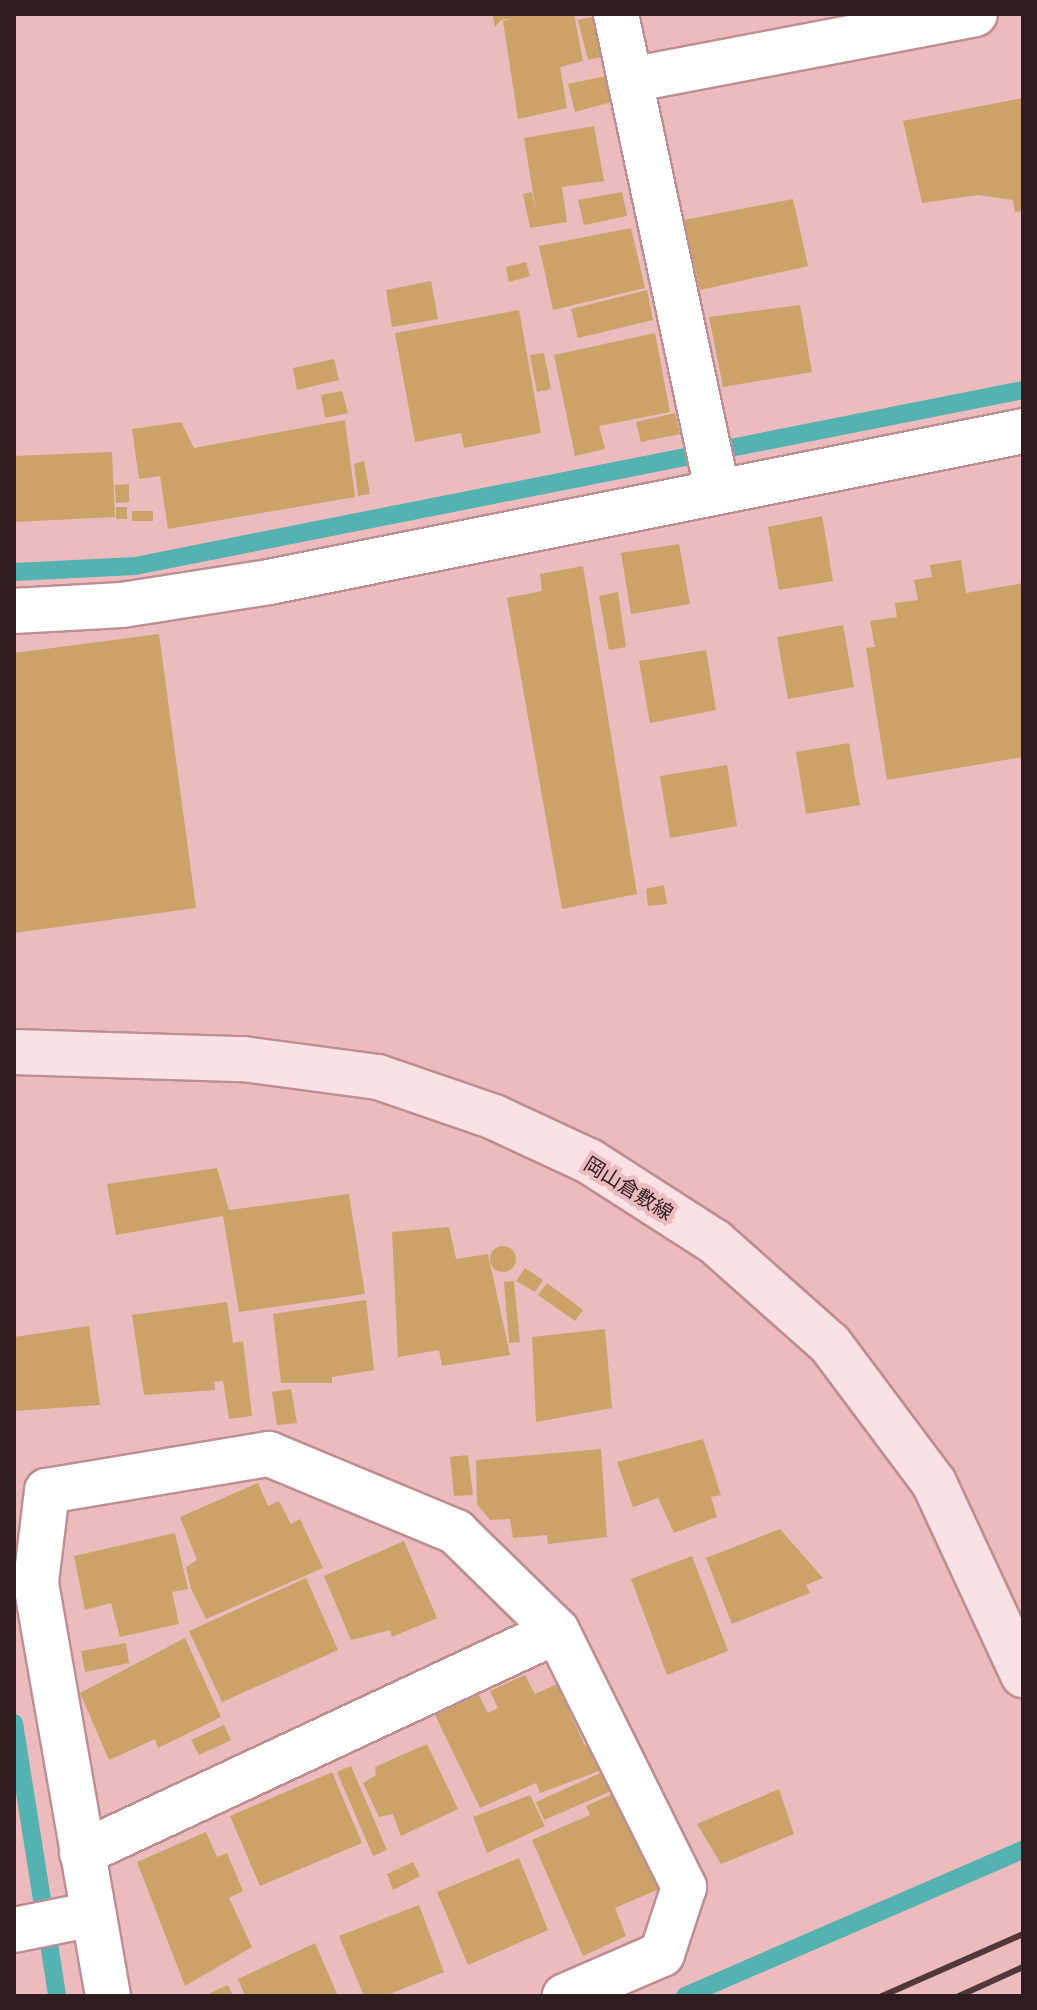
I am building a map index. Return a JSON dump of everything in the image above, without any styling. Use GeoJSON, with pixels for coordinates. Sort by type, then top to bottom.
{"type":"FeatureCollection","features":[{"type":"Feature","properties":{"kind":"main road","name":"岡山倉敷線"},"geometry":{"type":"LineString","coordinates":[[14,1052],[243,1059],[378,1077],[494,1117],[589,1161],[715,1242],[830,1344],[934,1483],[1023,1675]]}},
{"type":"Feature","properties":{"kind":"street"},"geometry":{"type":"LineString","coordinates":[[616,14],[712,467]]}},
{"type":"Feature","properties":{"kind":"street"},"geometry":{"type":"LineString","coordinates":[[630,80],[975,14]]}},
{"type":"Feature","properties":{"kind":"street"},"geometry":{"type":"LineString","coordinates":[[14,611],[122,605],[269,582],[712,467],[1023,431]]}},
{"type":"Feature","properties":{"kind":"street"},"geometry":{"type":"LineString","coordinates":[[108,1996],[82,1916],[82,1853],[22,1585],[47,1491],[269,1454],[456,1532],[557,1631],[684,1887],[662,1954],[565,1996]]}},
{"type":"Feature","properties":{"kind":"street"},"geometry":{"type":"LineString","coordinates":[[82,1853],[557,1631]]}},
{"type":"Feature","properties":{"kind":"street"},"geometry":{"type":"LineString","coordinates":[[14,1930],[82,1916]]}},
{"type":"Feature","properties":{"kind":"building"},"geometry":{"type":"Polygon","coordinates":[[[574,14],[583,61],[560,67],[567,108],[518,119],[503,21],[515,18],[501,20],[495,27],[493,16],[574,14]]]}},
{"type":"Feature","properties":{"kind":"building"},"geometry":{"type":"Polygon","coordinates":[[[592,17],[601,57],[588,60],[578,20],[592,17]]]}},
{"type":"Feature","properties":{"kind":"building"},"geometry":{"type":"Polygon","coordinates":[[[606,76],[612,102],[575,112],[568,84],[606,76]]]}},
{"type":"Feature","properties":{"kind":"building"},"geometry":{"type":"Polygon","coordinates":[[[1023,98],[1023,211],[1015,212],[1013,200],[978,195],[922,203],[903,121],[1023,98]]]}},
{"type":"Feature","properties":{"kind":"building"},"geometry":{"type":"Polygon","coordinates":[[[594,126],[604,181],[562,187],[567,222],[530,228],[523,194],[532,192],[537,217],[524,138],[594,126]]]}},
{"type":"Feature","properties":{"kind":"building"},"geometry":{"type":"Polygon","coordinates":[[[622,192],[627,216],[584,225],[578,200],[622,192]]]}},
{"type":"Feature","properties":{"kind":"building"},"geometry":{"type":"Polygon","coordinates":[[[793,199],[808,266],[700,290],[684,220],[793,199]]]}},
{"type":"Feature","properties":{"kind":"building"},"geometry":{"type":"Polygon","coordinates":[[[631,228],[645,288],[553,310],[539,246],[631,228]]]}},
{"type":"Feature","properties":{"kind":"building"},"geometry":{"type":"Polygon","coordinates":[[[526,262],[530,276],[509,282],[506,267],[526,262]]]}},
{"type":"Feature","properties":{"kind":"building"},"geometry":{"type":"Polygon","coordinates":[[[431,281],[438,319],[392,327],[386,290],[431,281]]]}},
{"type":"Feature","properties":{"kind":"building"},"geometry":{"type":"Polygon","coordinates":[[[647,290],[653,320],[578,338],[571,309],[647,290]]]}},
{"type":"Feature","properties":{"kind":"building"},"geometry":{"type":"Polygon","coordinates":[[[800,305],[812,372],[723,387],[709,317],[800,305]]]}},
{"type":"Feature","properties":{"kind":"building"},"geometry":{"type":"Polygon","coordinates":[[[519,310],[541,433],[464,448],[461,433],[415,442],[395,333],[519,310]]]}},
{"type":"Feature","properties":{"kind":"building"},"geometry":{"type":"Polygon","coordinates":[[[655,333],[670,412],[599,426],[605,449],[575,456],[554,355],[655,333]]]}},
{"type":"Feature","properties":{"kind":"building"},"geometry":{"type":"Polygon","coordinates":[[[544,353],[551,389],[537,392],[530,355],[544,353]]]}},
{"type":"Feature","properties":{"kind":"building"},"geometry":{"type":"Polygon","coordinates":[[[334,359],[339,380],[297,390],[293,368],[334,359]]]}},
{"type":"Feature","properties":{"kind":"building"},"geometry":{"type":"Polygon","coordinates":[[[342,391],[348,413],[325,418],[321,395],[342,391]]]}},
{"type":"Feature","properties":{"kind":"building"},"geometry":{"type":"Polygon","coordinates":[[[675,413],[680,434],[641,442],[636,422],[675,413]]]}},
{"type":"Feature","properties":{"kind":"building"},"geometry":{"type":"Polygon","coordinates":[[[345,420],[355,497],[168,529],[160,476],[139,479],[132,429],[181,422],[194,448],[345,420]]]}},
{"type":"Feature","properties":{"kind":"building"},"geometry":{"type":"Polygon","coordinates":[[[112,452],[115,517],[14,522],[14,456],[112,452]]]}},
{"type":"Feature","properties":{"kind":"building"},"geometry":{"type":"Polygon","coordinates":[[[364,461],[370,494],[358,496],[354,464],[364,461]]]}},
{"type":"Feature","properties":{"kind":"building"},"geometry":{"type":"Polygon","coordinates":[[[129,484],[129,502],[116,503],[115,485],[129,484]]]}},
{"type":"Feature","properties":{"kind":"building"},"geometry":{"type":"Polygon","coordinates":[[[116,507],[127,507],[127,519],[116,519],[116,507]]]}},
{"type":"Feature","properties":{"kind":"building"},"geometry":{"type":"Polygon","coordinates":[[[132,511],[153,511],[153,521],[132,521],[132,511]]]}},
{"type":"Feature","properties":{"kind":"building"},"geometry":{"type":"Polygon","coordinates":[[[822,516],[833,581],[779,590],[768,527],[822,516]]]}},
{"type":"Feature","properties":{"kind":"building"},"geometry":{"type":"Polygon","coordinates":[[[679,544],[690,604],[631,614],[621,553],[679,544]]]}},
{"type":"Feature","properties":{"kind":"building"},"geometry":{"type":"Polygon","coordinates":[[[961,560],[966,593],[1023,583],[1023,757],[887,780],[866,648],[875,647],[870,621],[897,617],[895,603],[918,600],[914,580],[932,577],[930,565],[961,560]]]}},
{"type":"Feature","properties":{"kind":"building"},"geometry":{"type":"Polygon","coordinates":[[[583,566],[637,894],[562,909],[507,598],[542,591],[540,574],[583,566]]]}},
{"type":"Feature","properties":{"kind":"building"},"geometry":{"type":"Polygon","coordinates":[[[618,592],[626,647],[609,650],[599,596],[618,592]]]}},
{"type":"Feature","properties":{"kind":"building"},"geometry":{"type":"Polygon","coordinates":[[[843,625],[854,687],[788,699],[777,637],[843,625]]]}},
{"type":"Feature","properties":{"kind":"building"},"geometry":{"type":"Polygon","coordinates":[[[159,634],[196,908],[14,933],[14,653],[159,634]]]}},
{"type":"Feature","properties":{"kind":"building"},"geometry":{"type":"Polygon","coordinates":[[[706,650],[716,710],[650,723],[639,661],[706,650]]]}},
{"type":"Feature","properties":{"kind":"building"},"geometry":{"type":"Polygon","coordinates":[[[849,743],[860,805],[806,814],[796,752],[849,743]]]}},
{"type":"Feature","properties":{"kind":"building"},"geometry":{"type":"Polygon","coordinates":[[[727,765],[737,826],[670,838],[660,776],[727,765]]]}},
{"type":"Feature","properties":{"kind":"building"},"geometry":{"type":"Polygon","coordinates":[[[664,885],[667,904],[648,906],[646,889],[664,885]]]}},
{"type":"Feature","properties":{"kind":"building"},"geometry":{"type":"Polygon","coordinates":[[[217,1168],[229,1210],[349,1194],[365,1294],[239,1312],[223,1216],[116,1235],[107,1184],[217,1168]]]}},
{"type":"Feature","properties":{"kind":"building"},"geometry":{"type":"Polygon","coordinates":[[[449,1227],[456,1259],[488,1254],[510,1355],[442,1366],[439,1350],[398,1357],[392,1232],[449,1227]]]}},
{"type":"Feature","properties":{"kind":"building"},"geometry":{"type":"Polygon","coordinates":[[[503,1246],[512,1250],[516,1259],[512,1268],[503,1272],[494,1268],[490,1259],[494,1250],[503,1246]]]}},
{"type":"Feature","properties":{"kind":"building"},"geometry":{"type":"Polygon","coordinates":[[[525,1268],[543,1280],[535,1292],[516,1281],[525,1268]]]}},
{"type":"Feature","properties":{"kind":"building"},"geometry":{"type":"Polygon","coordinates":[[[514,1281],[520,1342],[509,1343],[504,1282],[514,1281]]]}},
{"type":"Feature","properties":{"kind":"building"},"geometry":{"type":"Polygon","coordinates":[[[547,1283],[583,1310],[575,1321],[538,1295],[547,1283]]]}},
{"type":"Feature","properties":{"kind":"building"},"geometry":{"type":"Polygon","coordinates":[[[366,1300],[374,1370],[332,1377],[332,1383],[281,1383],[273,1314],[366,1300]]]}},
{"type":"Feature","properties":{"kind":"building"},"geometry":{"type":"Polygon","coordinates":[[[227,1302],[233,1343],[243,1341],[252,1416],[229,1419],[223,1381],[214,1382],[215,1390],[144,1395],[132,1315],[227,1302]]]}},
{"type":"Feature","properties":{"kind":"building"},"geometry":{"type":"Polygon","coordinates":[[[89,1326],[100,1405],[14,1411],[14,1337],[89,1326]]]}},
{"type":"Feature","properties":{"kind":"building"},"geometry":{"type":"Polygon","coordinates":[[[605,1329],[612,1408],[536,1422],[532,1337],[605,1329]]]}},
{"type":"Feature","properties":{"kind":"building"},"geometry":{"type":"Polygon","coordinates":[[[291,1389],[297,1423],[277,1425],[272,1392],[291,1389]]]}},
{"type":"Feature","properties":{"kind":"building"},"geometry":{"type":"Polygon","coordinates":[[[703,1439],[721,1495],[711,1497],[717,1517],[674,1533],[658,1498],[633,1507],[617,1462],[703,1439]]]}},
{"type":"Feature","properties":{"kind":"building"},"geometry":{"type":"Polygon","coordinates":[[[601,1449],[607,1537],[548,1544],[547,1535],[513,1538],[510,1519],[490,1520],[477,1504],[476,1460],[601,1449]]]}},
{"type":"Feature","properties":{"kind":"building"},"geometry":{"type":"Polygon","coordinates":[[[468,1455],[473,1495],[454,1496],[450,1457],[468,1455]]]}},
{"type":"Feature","properties":{"kind":"building"},"geometry":{"type":"Polygon","coordinates":[[[258,1483],[268,1506],[279,1501],[291,1524],[300,1519],[323,1568],[206,1619],[191,1589],[186,1567],[197,1560],[180,1517],[258,1483]]]}},
{"type":"Feature","properties":{"kind":"building"},"geometry":{"type":"Polygon","coordinates":[[[780,1529],[823,1578],[806,1585],[810,1593],[732,1624],[706,1558],[780,1529]]]}},
{"type":"Feature","properties":{"kind":"building"},"geometry":{"type":"Polygon","coordinates":[[[175,1533],[188,1589],[172,1592],[179,1624],[120,1637],[111,1603],[85,1610],[74,1556],[175,1533]]]}},
{"type":"Feature","properties":{"kind":"building"},"geometry":{"type":"Polygon","coordinates":[[[404,1541],[437,1618],[392,1637],[390,1630],[351,1640],[324,1576],[404,1541]]]}},
{"type":"Feature","properties":{"kind":"building"},"geometry":{"type":"Polygon","coordinates":[[[692,1556],[728,1651],[667,1675],[631,1579],[692,1556]]]}},
{"type":"Feature","properties":{"kind":"building"},"geometry":{"type":"Polygon","coordinates":[[[306,1578],[338,1650],[222,1702],[189,1631],[306,1578]]]}},
{"type":"Feature","properties":{"kind":"building"},"geometry":{"type":"Polygon","coordinates":[[[185,1638],[221,1717],[158,1748],[155,1739],[109,1760],[80,1693],[185,1638]]]}},
{"type":"Feature","properties":{"kind":"building"},"geometry":{"type":"Polygon","coordinates":[[[126,1643],[129,1663],[85,1672],[81,1651],[126,1643]]]}},
{"type":"Feature","properties":{"kind":"building"},"geometry":{"type":"Polygon","coordinates":[[[525,1675],[535,1694],[557,1684],[585,1746],[599,1741],[610,1767],[540,1793],[536,1783],[480,1808],[435,1715],[479,1695],[488,1713],[498,1708],[490,1691],[525,1675]]]}},
{"type":"Feature","properties":{"kind":"building"},"geometry":{"type":"Polygon","coordinates":[[[224,1725],[231,1740],[199,1755],[191,1740],[224,1725]]]}},
{"type":"Feature","properties":{"kind":"building"},"geometry":{"type":"Polygon","coordinates":[[[427,1744],[458,1809],[401,1836],[393,1814],[379,1817],[363,1783],[376,1775],[375,1767],[427,1744]]]}},
{"type":"Feature","properties":{"kind":"building"},"geometry":{"type":"Polygon","coordinates":[[[351,1766],[387,1850],[373,1856],[337,1772],[351,1766]]]}},
{"type":"Feature","properties":{"kind":"building"},"geometry":{"type":"Polygon","coordinates":[[[607,1770],[616,1789],[544,1820],[536,1802],[607,1770]]]}},
{"type":"Feature","properties":{"kind":"building"},"geometry":{"type":"Polygon","coordinates":[[[332,1772],[362,1843],[260,1886],[230,1816],[332,1772]]]}},
{"type":"Feature","properties":{"kind":"building"},"geometry":{"type":"Polygon","coordinates":[[[779,1789],[794,1834],[721,1864],[697,1824],[779,1789]]]}},
{"type":"Feature","properties":{"kind":"building"},"geometry":{"type":"Polygon","coordinates":[[[617,1792],[659,1889],[615,1908],[626,1936],[583,1956],[532,1840],[590,1815],[586,1806],[617,1792]]]}},
{"type":"Feature","properties":{"kind":"building"},"geometry":{"type":"Polygon","coordinates":[[[530,1795],[545,1826],[487,1853],[473,1817],[530,1795]]]}},
{"type":"Feature","properties":{"kind":"building"},"geometry":{"type":"Polygon","coordinates":[[[206,1832],[217,1857],[227,1853],[243,1891],[229,1898],[252,1947],[185,1986],[137,1862],[206,1832]]]}},
{"type":"Feature","properties":{"kind":"building"},"geometry":{"type":"Polygon","coordinates":[[[519,1858],[548,1930],[468,1965],[437,1892],[519,1858]]]}},
{"type":"Feature","properties":{"kind":"building"},"geometry":{"type":"Polygon","coordinates":[[[413,1862],[420,1876],[393,1890],[387,1874],[413,1862]]]}},
{"type":"Feature","properties":{"kind":"building"},"geometry":{"type":"Polygon","coordinates":[[[419,1905],[444,1972],[385,1996],[364,1996],[339,1936],[419,1905]]]}},
{"type":"Feature","properties":{"kind":"building"},"geometry":{"type":"Polygon","coordinates":[[[315,1943],[338,1996],[245,1996],[238,1979],[315,1943]]]}},
{"type":"Feature","properties":{"kind":"building"},"geometry":{"type":"Polygon","coordinates":[[[228,1985],[233,1996],[204,1996],[228,1985]]]}},
{"type":"Feature","properties":{"kind":"waterway"},"geometry":{"type":"LineString","coordinates":[[14,572],[135,566],[1023,390]]}},
{"type":"Feature","properties":{"kind":"waterway"},"geometry":{"type":"LineString","coordinates":[[14,1723],[57,1996]]}},
{"type":"Feature","properties":{"kind":"waterway"},"geometry":{"type":"LineString","coordinates":[[685,1996],[1023,1850]]}},
{"type":"Feature","properties":{"kind":"railway"},"geometry":{"type":"LineString","coordinates":[[882,1996],[1023,1934]]}},
{"type":"Feature","properties":{"kind":"railway"},"geometry":{"type":"LineString","coordinates":[[959,1996],[1023,1967]]}}]}
